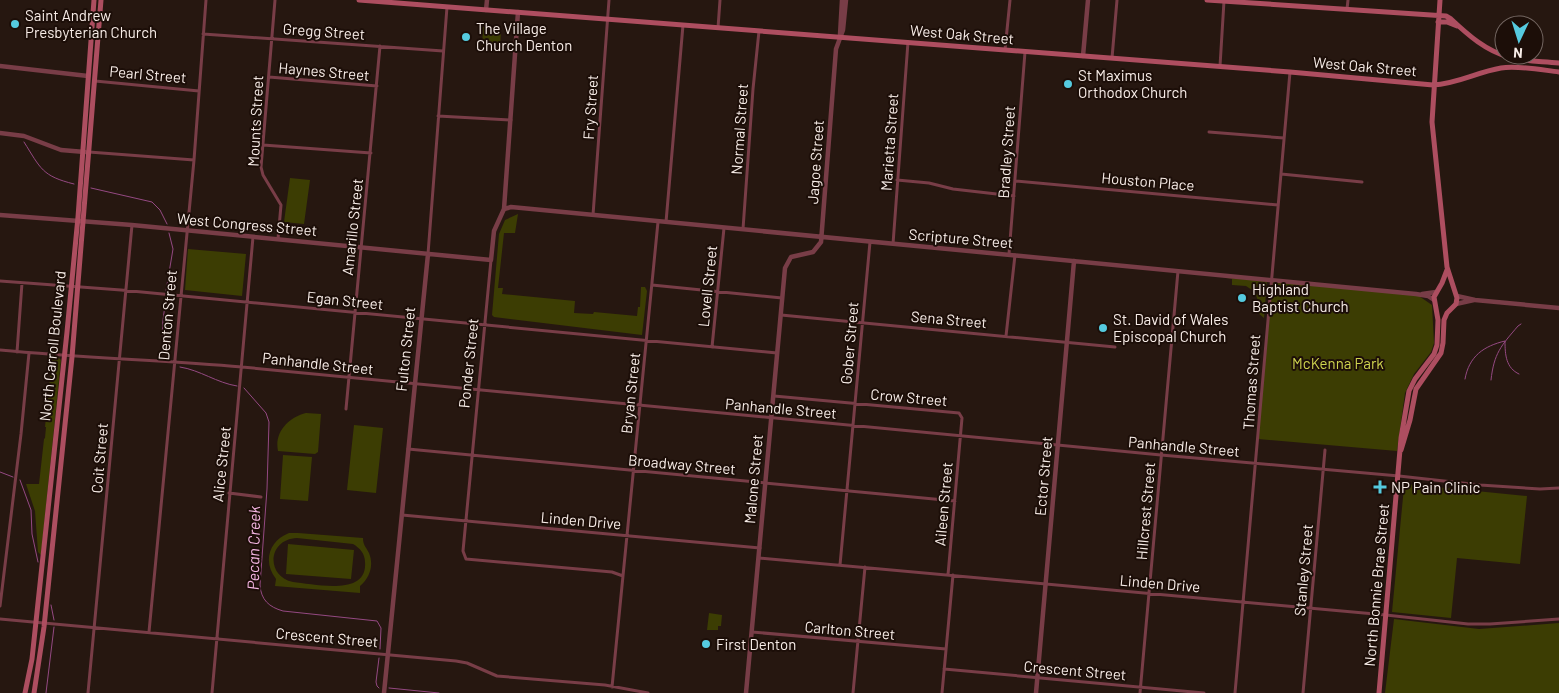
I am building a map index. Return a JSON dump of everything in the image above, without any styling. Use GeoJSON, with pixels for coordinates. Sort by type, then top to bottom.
{"type":"FeatureCollection","features":[{"type":"Feature","properties":{"kind":"main road","name":"North Carroll Boulevard"},"geometry":{"type":"LineString","coordinates":[[25,693],[31,666],[65,357],[94,0]]}},
{"type":"Feature","properties":{"kind":"main road","name":"North Carroll Boulevard"},"geometry":{"type":"LineString","coordinates":[[34,693],[44,623],[79,288],[101,0]]}},
{"type":"Feature","properties":{"kind":"main road","name":"West Oak Street"},"geometry":{"type":"LineString","coordinates":[[359,0],[1220,66],[1433,85],[1457,82],[1486,71],[1506,67],[1559,72]]}},
{"type":"Feature","properties":{"kind":"main road"},"geometry":{"type":"LineString","coordinates":[[1207,0],[1248,1],[1438,15],[1452,19],[1486,48],[1494,51]]}},
{"type":"Feature","properties":{"kind":"main road"},"geometry":{"type":"LineString","coordinates":[[1440,0],[1432,122],[1447,267],[1456,293],[1454,306],[1443,309],[1435,303],[1447,267]]}},
{"type":"Feature","properties":{"kind":"main road"},"geometry":{"type":"LineString","coordinates":[[1438,22],[1447,22],[1460,27]]}},
{"type":"Feature","properties":{"kind":"main road"},"geometry":{"type":"LineString","coordinates":[[1544,61],[1559,63]]}},
{"type":"Feature","properties":{"kind":"main road"},"geometry":{"type":"LineString","coordinates":[[88,76],[91,78],[94,96]]}},
{"type":"Feature","properties":{"kind":"main road"},"geometry":{"type":"LineString","coordinates":[[1438,290],[1446,287],[1456,293]]}},
{"type":"Feature","properties":{"kind":"main road","name":"North Bonnie Brae Street"},"geometry":{"type":"LineString","coordinates":[[1378,693],[1401,438],[1410,391],[1415,379],[1434,354],[1437,345],[1439,336],[1435,303]]}},
{"type":"Feature","properties":{"kind":"main road","name":"North Bonnie Brae Street"},"geometry":{"type":"LineString","coordinates":[[1401,450],[1410,420],[1416,389],[1441,353],[1444,320],[1447,313],[1454,306]]}},
{"type":"Feature","properties":{"kind":"street","name":"Denton Street"},"geometry":{"type":"LineString","coordinates":[[149,632],[194,160],[206,0]]}},
{"type":"Feature","properties":{"kind":"street","name":"Mounts Street"},"geometry":{"type":"LineString","coordinates":[[275,0],[262,167],[263,175],[281,205],[278,239]]}},
{"type":"Feature","properties":{"kind":"street"},"geometry":{"type":"LineString","coordinates":[[486,10],[487,0]]}},
{"type":"Feature","properties":{"kind":"street","name":"Fry Street"},"geometry":{"type":"LineString","coordinates":[[593,215],[609,0]]}},
{"type":"Feature","properties":{"kind":"street"},"geometry":{"type":"LineString","coordinates":[[718,28],[720,0]]}},
{"type":"Feature","properties":{"kind":"street","name":"Jagoe Street"},"geometry":{"type":"LineString","coordinates":[[822,238],[836,49],[842,30],[844,0]]}},
{"type":"Feature","properties":{"kind":"street"},"geometry":{"type":"LineString","coordinates":[[1005,50],[1010,0]]}},
{"type":"Feature","properties":{"kind":"street"},"geometry":{"type":"LineString","coordinates":[[1083,56],[1088,0]]}},
{"type":"Feature","properties":{"kind":"street"},"geometry":{"type":"LineString","coordinates":[[1112,58],[1118,0]]}},
{"type":"Feature","properties":{"kind":"street"},"geometry":{"type":"LineString","coordinates":[[1347,9],[1348,0]]}},
{"type":"Feature","properties":{"kind":"street"},"geometry":{"type":"LineString","coordinates":[[1220,66],[1224,1]]}},
{"type":"Feature","properties":{"kind":"street","name":"Fulton Street"},"geometry":{"type":"LineString","coordinates":[[384,693],[428,254],[447,7]]}},
{"type":"Feature","properties":{"kind":"street","name":"Ponder Street"},"geometry":{"type":"LineString","coordinates":[[518,12],[504,209],[494,231],[463,551],[466,559],[612,572],[623,576]]}},
{"type":"Feature","properties":{"kind":"street"},"geometry":{"type":"LineString","coordinates":[[666,223],[683,25]]}},
{"type":"Feature","properties":{"kind":"street","name":"Normal Street"},"geometry":{"type":"LineString","coordinates":[[743,230],[752,97],[759,30]]}},
{"type":"Feature","properties":{"kind":"street","name":"Gregg Street"},"geometry":{"type":"LineString","coordinates":[[203,34],[443,51]]}},
{"type":"Feature","properties":{"kind":"street","name":"Marietta Street"},"geometry":{"type":"LineString","coordinates":[[893,244],[908,42]]}},
{"type":"Feature","properties":{"kind":"street","name":"Amarillo Street"},"geometry":{"type":"LineString","coordinates":[[346,409],[380,46]]}},
{"type":"Feature","properties":{"kind":"street","name":"Bradley Street"},"geometry":{"type":"LineString","coordinates":[[1006,336],[1025,51]]}},
{"type":"Feature","properties":{"kind":"street"},"geometry":{"type":"LineString","coordinates":[[0,66],[88,76]]}},
{"type":"Feature","properties":{"kind":"street","name":"Thomas Street"},"geometry":{"type":"LineString","coordinates":[[1235,693],[1290,72]]}},
{"type":"Feature","properties":{"kind":"street","name":"Haynes Street"},"geometry":{"type":"LineString","coordinates":[[269,77],[377,86]]}},
{"type":"Feature","properties":{"kind":"street","name":"Pearl Street"},"geometry":{"type":"LineString","coordinates":[[95,81],[199,91]]}},
{"type":"Feature","properties":{"kind":"street"},"geometry":{"type":"LineString","coordinates":[[438,116],[510,120]]}},
{"type":"Feature","properties":{"kind":"street"},"geometry":{"type":"LineString","coordinates":[[1209,132],[1284,138]]}},
{"type":"Feature","properties":{"kind":"street"},"geometry":{"type":"LineString","coordinates":[[0,133],[24,136],[61,150],[194,160]]}},
{"type":"Feature","properties":{"kind":"street"},"geometry":{"type":"LineString","coordinates":[[263,145],[371,153]]}},
{"type":"Feature","properties":{"kind":"street"},"geometry":{"type":"LineString","coordinates":[[1281,174],[1362,182]]}},
{"type":"Feature","properties":{"kind":"street"},"geometry":{"type":"LineString","coordinates":[[898,180],[1014,196]]}},
{"type":"Feature","properties":{"kind":"street","name":"Houston Place"},"geometry":{"type":"LineString","coordinates":[[1015,181],[1278,205]]}},
{"type":"Feature","properties":{"kind":"street","name":"Scripture Street"},"geometry":{"type":"LineString","coordinates":[[504,209],[511,207],[1416,294],[1428,296],[1435,303]]}},
{"type":"Feature","properties":{"kind":"street","name":"West Congress Street"},"geometry":{"type":"LineString","coordinates":[[0,215],[132,225],[491,260]]}},
{"type":"Feature","properties":{"kind":"street","name":"Bryan Street"},"geometry":{"type":"LineString","coordinates":[[612,687],[658,222]]}},
{"type":"Feature","properties":{"kind":"street","name":"Coit Street"},"geometry":{"type":"LineString","coordinates":[[88,693],[132,225]]}},
{"type":"Feature","properties":{"kind":"street","name":"Lovell Street"},"geometry":{"type":"LineString","coordinates":[[712,346],[724,228]]}},
{"type":"Feature","properties":{"kind":"street","name":"Alice Street"},"geometry":{"type":"LineString","coordinates":[[212,693],[253,237]]}},
{"type":"Feature","properties":{"kind":"street","name":"Malone Street"},"geometry":{"type":"LineString","coordinates":[[746,693],[785,268],[788,260],[794,256],[808,254],[816,250],[822,238]]}},
{"type":"Feature","properties":{"kind":"street","name":"Gober Street"},"geometry":{"type":"LineString","coordinates":[[840,565],[870,242]]}},
{"type":"Feature","properties":{"kind":"street","name":"Ector Street"},"geometry":{"type":"LineString","coordinates":[[1036,693],[1074,261]]}},
{"type":"Feature","properties":{"kind":"street","name":"Hillcrest Street"},"geometry":{"type":"LineString","coordinates":[[1140,693],[1178,271]]}},
{"type":"Feature","properties":{"kind":"street","name":"Egan Street"},"geometry":{"type":"LineString","coordinates":[[0,281],[248,302],[778,352]]}},
{"type":"Feature","properties":{"kind":"street"},"geometry":{"type":"LineString","coordinates":[[16,352],[22,283]]}},
{"type":"Feature","properties":{"kind":"street"},"geometry":{"type":"LineString","coordinates":[[652,285],[782,298]]}},
{"type":"Feature","properties":{"kind":"street","name":"Scripture Street"},"geometry":{"type":"LineString","coordinates":[[1416,294],[1438,290]]}},
{"type":"Feature","properties":{"kind":"street"},"geometry":{"type":"LineString","coordinates":[[1456,293],[1475,300],[1559,308]]}},
{"type":"Feature","properties":{"kind":"street"},"geometry":{"type":"LineString","coordinates":[[1454,306],[1475,300]]}},
{"type":"Feature","properties":{"kind":"street","name":"Sena Street"},"geometry":{"type":"LineString","coordinates":[[781,316],[862,322],[1115,347]]}},
{"type":"Feature","properties":{"kind":"street","name":"Panhandle Street"},"geometry":{"type":"LineString","coordinates":[[0,350],[65,357],[174,361],[242,367],[1161,456],[1399,476],[1480,485],[1540,489],[1559,488]]}},
{"type":"Feature","properties":{"kind":"street"},"geometry":{"type":"LineString","coordinates":[[0,606],[29,353]]}},
{"type":"Feature","properties":{"kind":"street","name":"Crow Street"},"geometry":{"type":"LineString","coordinates":[[774,396],[959,413],[962,418],[960,436]]}},
{"type":"Feature","properties":{"kind":"street","name":"Aileen Street"},"geometry":{"type":"LineString","coordinates":[[942,693],[960,436]]}},
{"type":"Feature","properties":{"kind":"street","name":"Broadway Street"},"geometry":{"type":"LineString","coordinates":[[408,449],[955,502]]}},
{"type":"Feature","properties":{"kind":"street","name":"Stanley Street"},"geometry":{"type":"LineString","coordinates":[[1304,693],[1325,450]]}},
{"type":"Feature","properties":{"kind":"street"},"geometry":{"type":"LineString","coordinates":[[229,494],[261,497]]}},
{"type":"Feature","properties":{"kind":"street","name":"Linden Drive"},"geometry":{"type":"LineString","coordinates":[[401,514],[760,548]]}},
{"type":"Feature","properties":{"kind":"street","name":"Linden Drive"},"geometry":{"type":"LineString","coordinates":[[759,558],[1468,624],[1497,624],[1559,619]]}},
{"type":"Feature","properties":{"kind":"street"},"geometry":{"type":"LineString","coordinates":[[853,693],[865,567]]}},
{"type":"Feature","properties":{"kind":"street","name":"Crescent Street"},"geometry":{"type":"LineString","coordinates":[[0,619],[462,662],[497,676],[612,687],[648,693]]}},
{"type":"Feature","properties":{"kind":"street","name":"Carlton Street"},"geometry":{"type":"LineString","coordinates":[[752,632],[946,649]]}},
{"type":"Feature","properties":{"kind":"street","name":"Crescent Street"},"geometry":{"type":"LineString","coordinates":[[944,669],[1204,693]]}},
{"type":"Feature","properties":{"kind":"green space"},"geometry":{"type":"Polygon","coordinates":[[[483,27],[501,29],[500,49],[482,48],[483,27]]]}},
{"type":"Feature","properties":{"kind":"green space"},"geometry":{"type":"Polygon","coordinates":[[[290,178],[310,180],[304,224],[284,222],[290,178]]]}},
{"type":"Feature","properties":{"kind":"green space"},"geometry":{"type":"Polygon","coordinates":[[[518,214],[515,233],[504,233],[498,288],[503,288],[502,294],[575,301],[574,313],[593,314],[594,312],[637,316],[638,307],[640,307],[641,287],[645,287],[647,291],[642,335],[494,317],[492,315],[499,234],[505,220],[518,214]]]}},
{"type":"Feature","properties":{"kind":"green space"},"geometry":{"type":"Polygon","coordinates":[[[188,249],[246,254],[242,296],[185,290],[188,249]]]}},
{"type":"Feature","properties":{"kind":"green space"},"geometry":{"type":"Polygon","coordinates":[[[1226,278],[1267,280],[1264,318],[1258,313],[1256,295],[1259,293],[1254,288],[1252,290],[1246,286],[1232,285],[1232,279],[1226,278]]]}},
{"type":"Feature","properties":{"kind":"green space","name":"McKenna Park"},"geometry":{"type":"Polygon","coordinates":[[[1271,280],[1416,294],[1432,305],[1434,343],[1431,352],[1414,374],[1405,393],[1397,451],[1258,439],[1271,280]]]}},
{"type":"Feature","properties":{"kind":"green space"},"geometry":{"type":"Polygon","coordinates":[[[52,357],[61,360],[41,555],[38,552],[35,511],[26,484],[39,484],[52,357]]]}},
{"type":"Feature","properties":{"kind":"green space"},"geometry":{"type":"Polygon","coordinates":[[[306,413],[321,414],[318,452],[315,454],[278,451],[278,438],[284,426],[294,418],[306,413]]]}},
{"type":"Feature","properties":{"kind":"green space"},"geometry":{"type":"Polygon","coordinates":[[[354,425],[383,428],[376,493],[347,490],[354,425]]]}},
{"type":"Feature","properties":{"kind":"green space"},"geometry":{"type":"Polygon","coordinates":[[[283,455],[312,457],[308,501],[280,499],[283,455]]]}},
{"type":"Feature","properties":{"kind":"green space"},"geometry":{"type":"Polygon","coordinates":[[[1406,484],[1527,496],[1520,564],[1457,558],[1451,618],[1392,612],[1404,487],[1406,484]]]}},
{"type":"Feature","properties":{"kind":"green space"},"geometry":{"type":"Polygon","coordinates":[[[289,533],[298,533],[363,538],[369,553],[371,567],[366,579],[360,586],[360,593],[275,586],[276,579],[272,573],[269,560],[270,553],[276,541],[289,533]],[[297,538],[287,540],[280,544],[276,551],[274,566],[278,573],[293,582],[326,586],[349,584],[358,580],[364,573],[364,556],[358,547],[353,544],[297,538]]]}},
{"type":"Feature","properties":{"kind":"green space"},"geometry":{"type":"Polygon","coordinates":[[[288,544],[354,550],[351,579],[286,574],[288,544]]]}},
{"type":"Feature","properties":{"kind":"green space"},"geometry":{"type":"Polygon","coordinates":[[[709,613],[722,615],[721,626],[718,626],[718,630],[707,630],[709,613]]]}},
{"type":"Feature","properties":{"kind":"green space"},"geometry":{"type":"Polygon","coordinates":[[[1394,619],[1479,629],[1559,623],[1559,693],[1385,693],[1394,619]]]}},
{"type":"Feature","properties":{"kind":"waterway","name":"Pecan Creek"},"geometry":{"type":"LineString","coordinates":[[24,142],[43,170],[55,178],[74,184]]}},
{"type":"Feature","properties":{"kind":"waterway","name":"Pecan Creek"},"geometry":{"type":"LineString","coordinates":[[91,188],[152,202],[160,210],[167,224]]}},
{"type":"Feature","properties":{"kind":"waterway","name":"Pecan Creek"},"geometry":{"type":"LineString","coordinates":[[166,291],[173,249],[169,233]]}},
{"type":"Feature","properties":{"kind":"waterway","name":"Pecan Creek"},"geometry":{"type":"LineString","coordinates":[[166,298],[162,334],[168,354]]}},
{"type":"Feature","properties":{"kind":"waterway"},"geometry":{"type":"LineString","coordinates":[[1491,380],[1499,350],[1521,324]]}},
{"type":"Feature","properties":{"kind":"waterway"},"geometry":{"type":"LineString","coordinates":[[1465,379],[1470,364],[1479,353],[1490,346],[1505,341],[1509,365],[1519,374]]}},
{"type":"Feature","properties":{"kind":"waterway","name":"Pecan Creek"},"geometry":{"type":"LineString","coordinates":[[180,367],[237,386]]}},
{"type":"Feature","properties":{"kind":"waterway","name":"Pecan Creek"},"geometry":{"type":"LineString","coordinates":[[244,388],[266,413],[269,422],[267,489],[260,585],[264,599],[270,605],[283,611],[377,621],[381,628],[380,649]]}},
{"type":"Feature","properties":{"kind":"waterway"},"geometry":{"type":"LineString","coordinates":[[0,472],[13,477]]}},
{"type":"Feature","properties":{"kind":"waterway"},"geometry":{"type":"LineString","coordinates":[[20,480],[31,510],[32,534],[38,562]]}},
{"type":"Feature","properties":{"kind":"waterway"},"geometry":{"type":"LineString","coordinates":[[51,605],[54,620]]}},
{"type":"Feature","properties":{"kind":"waterway"},"geometry":{"type":"LineString","coordinates":[[46,693],[54,627]]}},
{"type":"Feature","properties":{"kind":"waterway","name":"Pecan Creek"},"geometry":{"type":"LineString","coordinates":[[379,658],[376,682],[379,688]]}},
{"type":"Feature","properties":{"kind":"waterway","name":"Pecan Creek"},"geometry":{"type":"LineString","coordinates":[[389,688],[439,693]]}},
{"type":"Feature","properties":{"kind":"place","name":"Saint Andrew Presbyterian Church"},"geometry":{"type":"Point","coordinates":[15,24]}},
{"type":"Feature","properties":{"kind":"place","name":"The Village Church Denton"},"geometry":{"type":"Point","coordinates":[466,37]}},
{"type":"Feature","properties":{"kind":"place","name":"St Maximus Orthodox Church"},"geometry":{"type":"Point","coordinates":[1068,84]}},
{"type":"Feature","properties":{"kind":"place","name":"Highland Baptist Church"},"geometry":{"type":"Point","coordinates":[1242,298]}},
{"type":"Feature","properties":{"kind":"place","name":"St. David of Wales Episcopal Church"},"geometry":{"type":"Point","coordinates":[1103,328]}},
{"type":"Feature","properties":{"kind":"place","name":"NP Pain Clinic"},"geometry":{"type":"Point","coordinates":[1380,487]}},
{"type":"Feature","properties":{"kind":"place","name":"First Denton"},"geometry":{"type":"Point","coordinates":[706,644]}}]}
